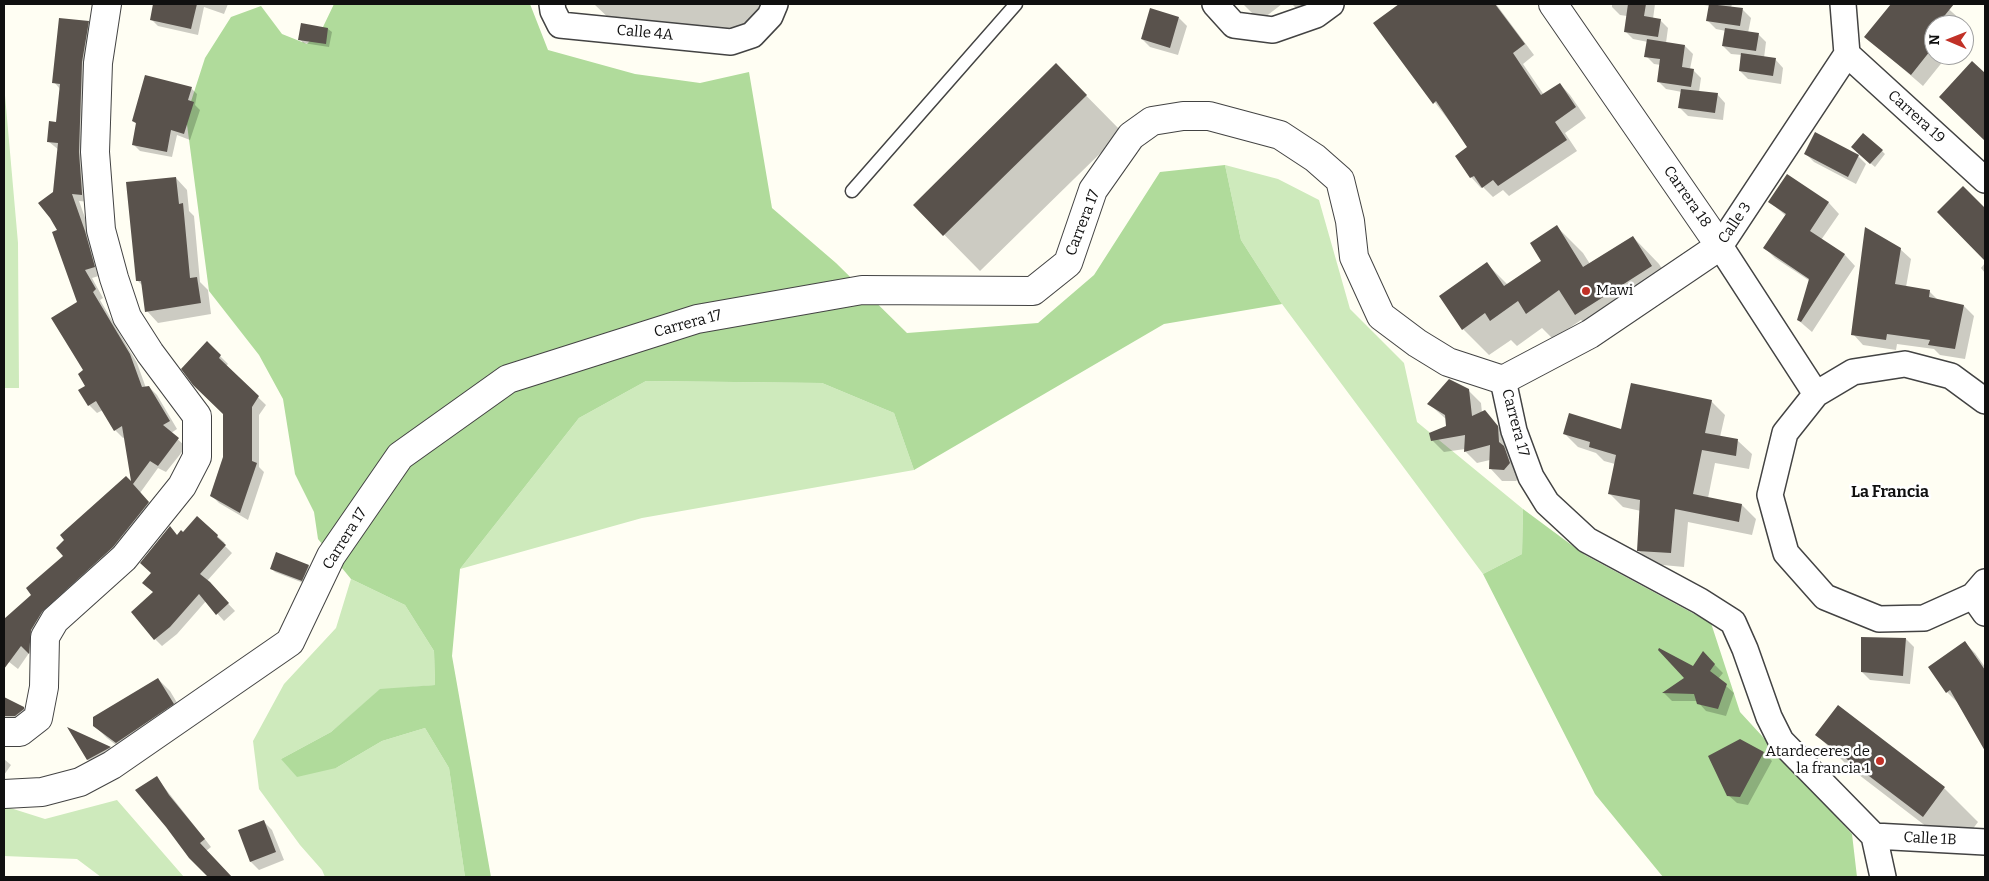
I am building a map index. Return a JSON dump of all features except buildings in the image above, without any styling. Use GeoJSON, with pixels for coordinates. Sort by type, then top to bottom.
{"type":"FeatureCollection","features":[{"type":"Feature","properties":{"kind":"street"},"geometry":{"type":"LineString","coordinates":[[4,732],[20,732],[38,718],[44,687],[45,637],[55,620],[124,558],[182,486],[198,457],[198,416],[150,352],[127,316],[101,230],[95,152],[98,63],[107,4]]}},
{"type":"Feature","properties":{"kind":"street","name":"Calle 4A"},"geometry":{"type":"LineString","coordinates":[[556,14],[731,42],[752,35],[770,16],[775,4]]}},
{"type":"Feature","properties":{"kind":"street"},"geometry":{"type":"LineString","coordinates":[[1216,4],[1234,25],[1273,30],[1316,15],[1331,4]]}},
{"type":"Feature","properties":{"kind":"street","name":"Carrera 18"},"geometry":{"type":"LineString","coordinates":[[1553,4],[1720,246],[1816,394]]}},
{"type":"Feature","properties":{"kind":"street"},"geometry":{"type":"LineString","coordinates":[[1843,4],[1847,54]]}},
{"type":"Feature","properties":{"kind":"street","name":"Calle 3"},"geometry":{"type":"LineString","coordinates":[[1503,380],[1590,334],[1720,246],[1847,54]]}},
{"type":"Feature","properties":{"kind":"street","name":"Carrera 19"},"geometry":{"type":"LineString","coordinates":[[1847,54],[1985,180]]}},
{"type":"Feature","properties":{"kind":"street","name":"Carrera 17"},"geometry":{"type":"LineString","coordinates":[[4,794],[42,792],[80,782],[112,764],[290,642],[331,556],[400,456],[508,379],[697,320],[862,290],[1033,291],[1068,264],[1093,190],[1131,136],[1152,120],[1183,116],[1209,116],[1280,135],[1315,158],[1340,180],[1350,221],[1354,258],[1381,316],[1417,343],[1448,362],[1503,380],[1518,440],[1531,477],[1547,503],[1587,540],[1700,601],[1733,622],[1745,649],[1769,717],[1781,742],[1874,836]]}},
{"type":"Feature","properties":{"kind":"street"},"geometry":{"type":"LineString","coordinates":[[1981,597],[1924,618],[1878,619],[1825,598],[1786,553],[1770,495],[1785,432],[1816,394],[1853,372],[1905,364],[1951,376],[1985,401]]}},
{"type":"Feature","properties":{"kind":"street"},"geometry":{"type":"LineString","coordinates":[[1874,836],[1884,877]]}},
{"type":"Feature","properties":{"kind":"street","name":"Calle 1B"},"geometry":{"type":"LineString","coordinates":[[1874,836],[1985,842]]}},
{"type":"Feature","properties":{"kind":"lane"},"geometry":{"type":"LineString","coordinates":[[852,191],[1016,4]]}},
{"type":"Feature","properties":{"kind":"green space"},"geometry":{"type":"Polygon","coordinates":[[[334,4],[530,4],[548,50],[635,74],[700,83],[749,72],[772,208],[836,263],[907,333],[1038,323],[1094,275],[1160,172],[1225,165],[1241,240],[1282,304],[1164,324],[914,470],[894,413],[822,383],[646,381],[579,418],[460,569],[452,656],[491,877],[465,877],[449,768],[425,728],[382,741],[336,768],[297,777],[281,759],[331,732],[380,689],[435,685],[434,651],[405,605],[351,579],[318,539],[314,512],[295,474],[283,399],[259,355],[209,291],[186,117],[205,58],[231,17],[261,6],[282,34],[307,44],[323,27],[334,4]]]}},
{"type":"Feature","properties":{"kind":"green space"},"geometry":{"type":"Polygon","coordinates":[[[4,84],[18,243],[19,388],[4,388],[4,84]]]}},
{"type":"Feature","properties":{"kind":"green space"},"geometry":{"type":"Polygon","coordinates":[[[1225,165],[1278,179],[1319,200],[1350,309],[1404,363],[1417,422],[1523,509],[1522,554],[1483,574],[1282,304],[1241,240],[1225,165]]]}},
{"type":"Feature","properties":{"kind":"green space"},"geometry":{"type":"Polygon","coordinates":[[[646,381],[822,383],[894,413],[914,470],[642,518],[460,569],[579,418],[646,381]]]}},
{"type":"Feature","properties":{"kind":"green space"},"geometry":{"type":"Polygon","coordinates":[[[1523,509],[1585,555],[1711,623],[1740,712],[1852,834],[1857,877],[1663,877],[1595,794],[1483,574],[1522,554],[1523,509]]]}},
{"type":"Feature","properties":{"kind":"green space"},"geometry":{"type":"Polygon","coordinates":[[[351,579],[405,605],[434,651],[435,685],[380,690],[331,732],[281,759],[336,768],[382,741],[425,728],[449,768],[465,877],[325,877],[322,870],[300,845],[259,789],[253,741],[284,684],[336,628],[351,579]]]}},
{"type":"Feature","properties":{"kind":"green space"},"geometry":{"type":"Polygon","coordinates":[[[117,800],[184,877],[101,877],[77,859],[4,856],[4,806],[45,819],[117,800]]]}},
{"type":"Feature","properties":{"kind":"place","name":"Mawi"},"geometry":{"type":"Point","coordinates":[1586,291]}},
{"type":"Feature","properties":{"kind":"place","name":"Atardeceres de la francia 1"},"geometry":{"type":"Point","coordinates":[1880,761]}},
{"type":"Feature","properties":{"kind":"district","name":"La Francia"},"geometry":{"type":"Point","coordinates":[1890,493]}}]}
